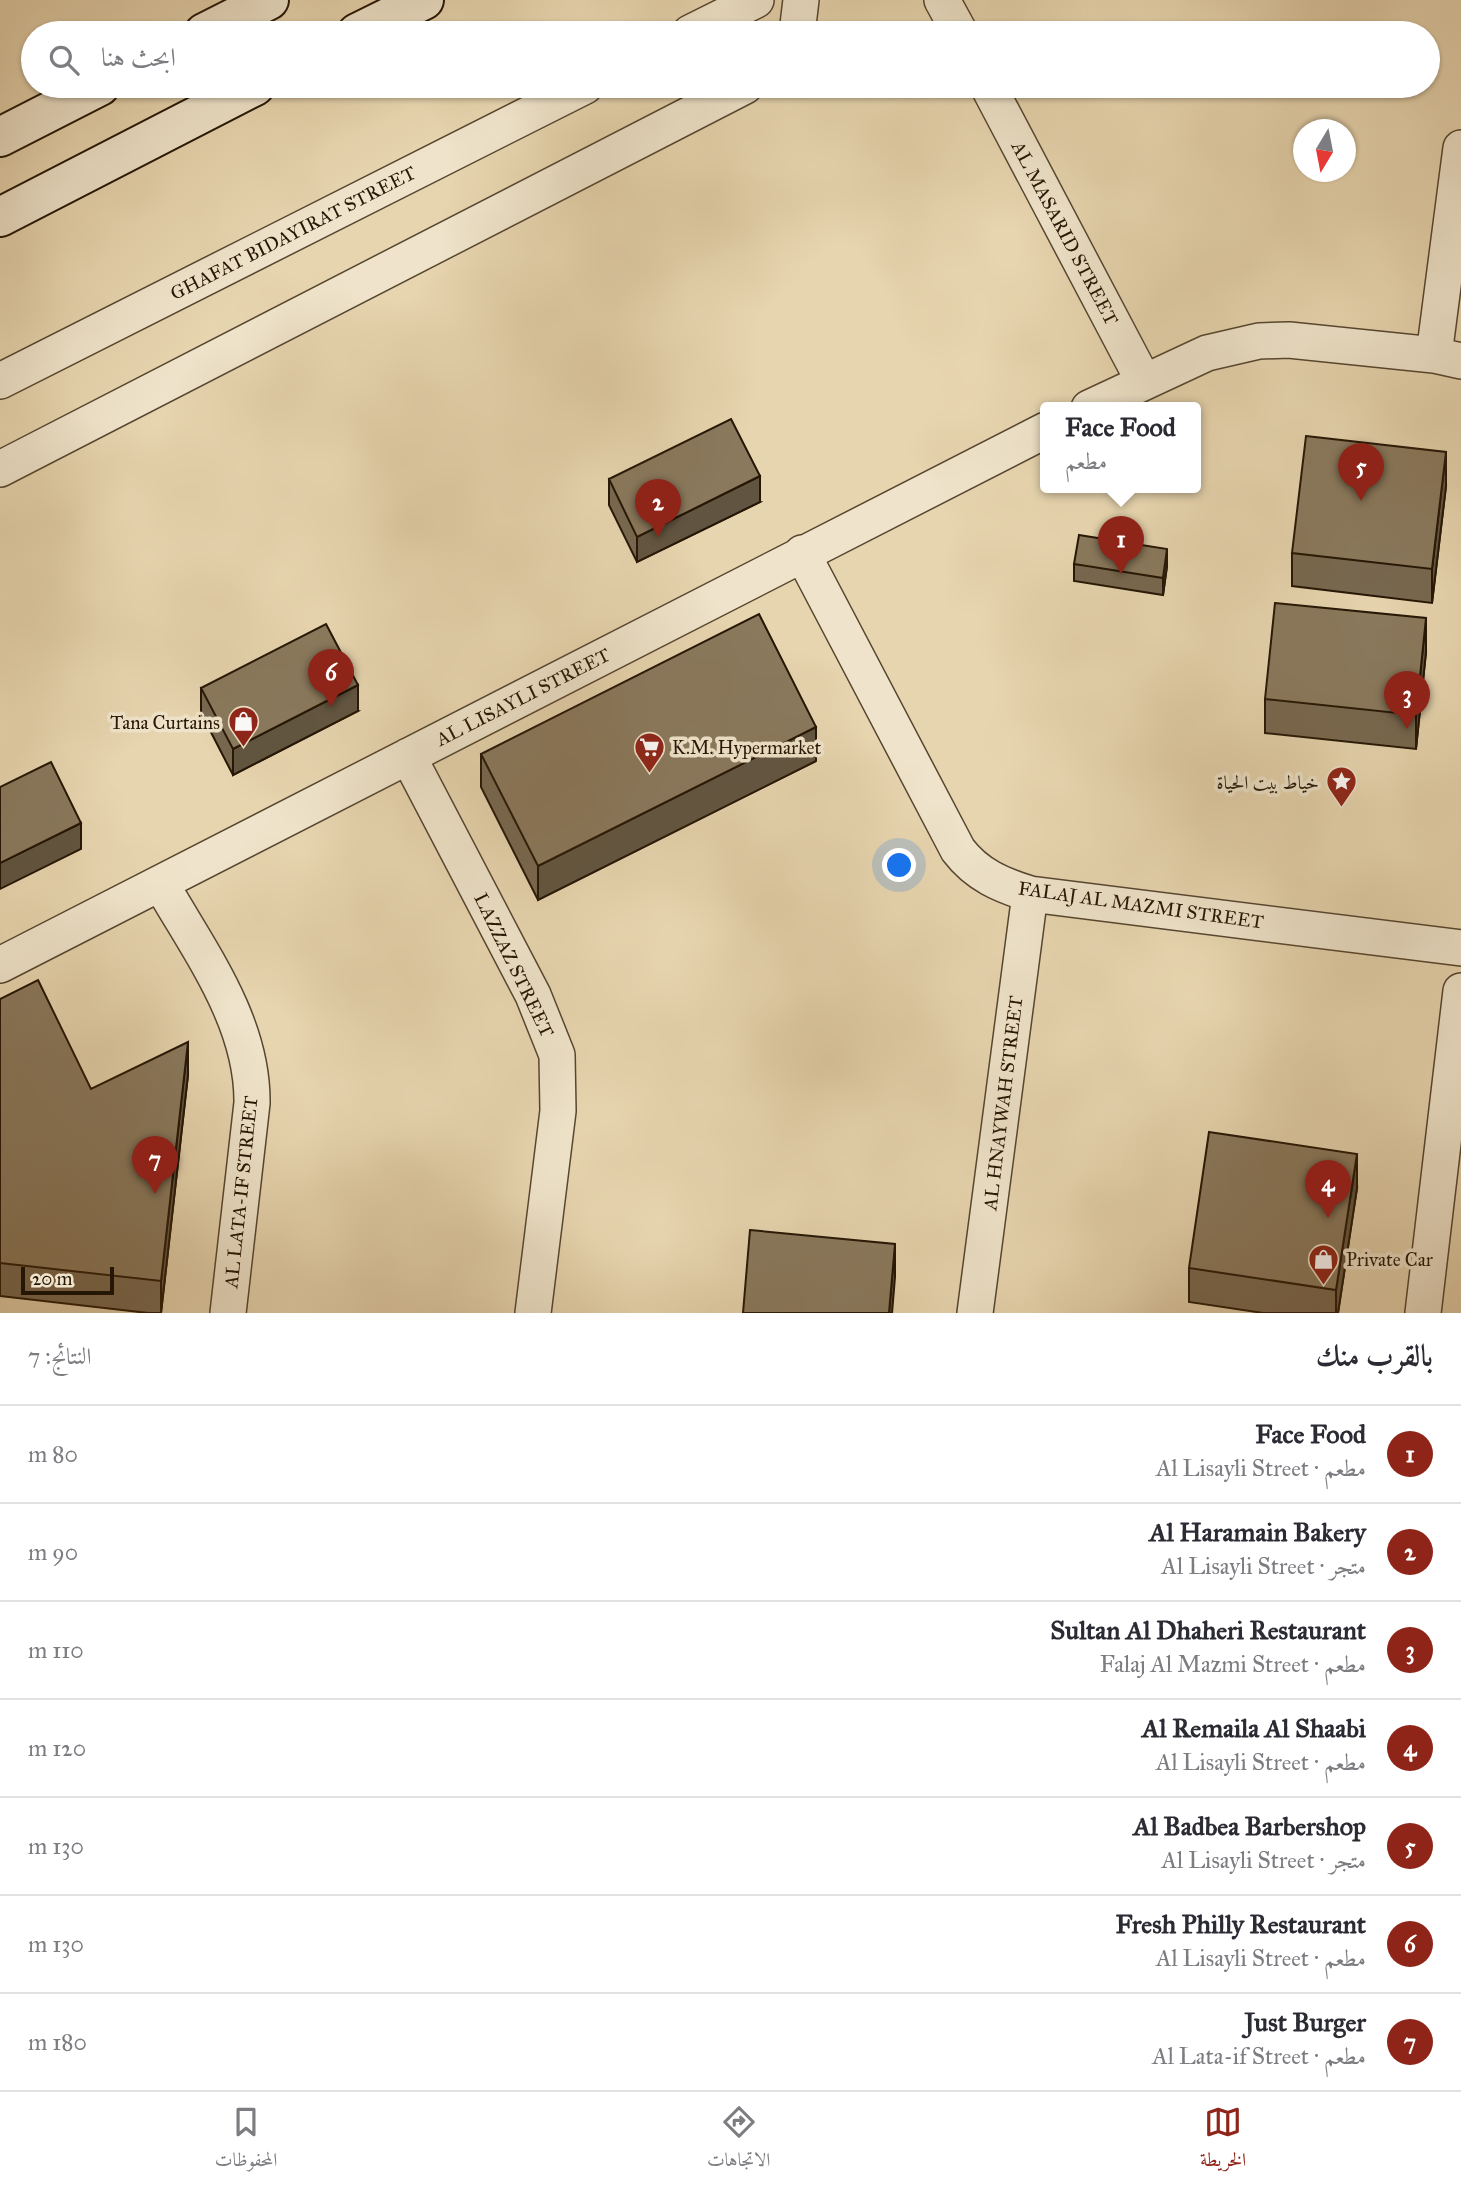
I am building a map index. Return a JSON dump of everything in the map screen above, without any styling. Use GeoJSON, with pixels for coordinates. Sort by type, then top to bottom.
{"type":"FeatureCollection","features":[{"type":"Feature","properties":{"kind":"main road"},"geometry":{"type":"LineString","coordinates":[[228,21],[269,0]]}},
{"type":"Feature","properties":{"kind":"main road"},"geometry":{"type":"LineString","coordinates":[[381,21],[424,0]]}},
{"type":"Feature","properties":{"kind":"main road"},"geometry":{"type":"LineString","coordinates":[[0,137],[76,98]]}},
{"type":"Feature","properties":{"kind":"main road"},"geometry":{"type":"LineString","coordinates":[[0,217],[232,98]]}},
{"type":"Feature","properties":{"kind":"street"},"geometry":{"type":"LineString","coordinates":[[714,21],[756,0]]}},
{"type":"Feature","properties":{"kind":"street"},"geometry":{"type":"LineString","coordinates":[[798,21],[801,0]]}},
{"type":"Feature","properties":{"kind":"street"},"geometry":{"type":"LineString","coordinates":[[942,0],[953,21]]}},
{"type":"Feature","properties":{"kind":"street","name":"GHAFAT BIDAYIRAT STREET"},"geometry":{"type":"LineString","coordinates":[[0,381],[561,98]]}},
{"type":"Feature","properties":{"kind":"street"},"geometry":{"type":"LineString","coordinates":[[0,469],[722,98]]}},
{"type":"Feature","properties":{"kind":"street","name":"AL MASARID STREET"},"geometry":{"type":"LineString","coordinates":[[994,98],[1143,380]]}},
{"type":"Feature","properties":{"kind":"street"},"geometry":{"type":"LineString","coordinates":[[1101,402],[1143,380],[1207,353],[1259,341],[1289,340],[1448,358],[1461,148]]}},
{"type":"Feature","properties":{"kind":"street","name":"AL LISAYLI STREET"},"geometry":{"type":"LineString","coordinates":[[0,965],[1040,433]]}},
{"type":"Feature","properties":{"kind":"street","name":"FALAJ AL MAZMI STREET"},"geometry":{"type":"LineString","coordinates":[[802,553],[958,850],[971,866],[990,879],[1030,894],[1461,948]]}},
{"type":"Feature","properties":{"kind":"street","name":"LAZZAZ STREET"},"geometry":{"type":"LineString","coordinates":[[408,756],[533,995],[556,1055],[558,1111],[533,1313]]}},
{"type":"Feature","properties":{"kind":"street","name":"AL LATA-IF STREET"},"geometry":{"type":"LineString","coordinates":[[161,884],[234,1014],[247,1045],[253,1074],[228,1313]]}},
{"type":"Feature","properties":{"kind":"street","name":"AL HNAYWAH STREET"},"geometry":{"type":"LineString","coordinates":[[975,1313],[1030,894]]}},
{"type":"Feature","properties":{"kind":"street"},"geometry":{"type":"LineString","coordinates":[[1423,1313],[1460,1011]]}},
{"type":"Feature","properties":{"kind":"building"},"geometry":{"type":"Polygon","coordinates":[[[731,419],[760,476],[637,537],[609,479],[731,419]]]}},
{"type":"Feature","properties":{"kind":"building"},"geometry":{"type":"Polygon","coordinates":[[[1306,436],[1446,452],[1432,569],[1292,553],[1306,436]]]}},
{"type":"Feature","properties":{"kind":"building"},"geometry":{"type":"Polygon","coordinates":[[[1079,535],[1167,549],[1163,578],[1074,564],[1079,535]]]}},
{"type":"Feature","properties":{"kind":"building"},"geometry":{"type":"Polygon","coordinates":[[[1275,603],[1426,618],[1416,715],[1265,699],[1275,603]]]}},
{"type":"Feature","properties":{"kind":"building","name":"K.M. Hypermarket"},"geometry":{"type":"Polygon","coordinates":[[[759,614],[816,727],[538,866],[481,754],[759,614]]]}},
{"type":"Feature","properties":{"kind":"building"},"geometry":{"type":"Polygon","coordinates":[[[326,624],[358,685],[233,749],[201,688],[326,624]]]}},
{"type":"Feature","properties":{"kind":"building"},"geometry":{"type":"Polygon","coordinates":[[[51,762],[81,823],[0,863],[0,787],[51,762]]]}},
{"type":"Feature","properties":{"kind":"building"},"geometry":{"type":"Polygon","coordinates":[[[38,980],[91,1089],[188,1042],[161,1281],[0,1263],[0,999],[38,980]]]}},
{"type":"Feature","properties":{"kind":"building"},"geometry":{"type":"Polygon","coordinates":[[[1209,1132],[1357,1154],[1336,1290],[1189,1268],[1209,1132]]]}},
{"type":"Feature","properties":{"kind":"building"},"geometry":{"type":"Polygon","coordinates":[[[750,1230],[895,1244],[889,1313],[743,1313],[750,1230]]]}},
{"type":"Feature","properties":{"kind":"place","name":"Al Badbea Barbershop"},"geometry":{"type":"Point","coordinates":[1361,501]}},
{"type":"Feature","properties":{"kind":"place","name":"Al Haramain Bakery"},"geometry":{"type":"Point","coordinates":[658,537]}},
{"type":"Feature","properties":{"kind":"place","name":"Face Food"},"geometry":{"type":"Point","coordinates":[1121,574]}},
{"type":"Feature","properties":{"kind":"place","name":"Fresh Philly Restaurant"},"geometry":{"type":"Point","coordinates":[331,707]}},
{"type":"Feature","properties":{"kind":"place","name":"Sultan Al Dhaheri Restaurant"},"geometry":{"type":"Point","coordinates":[1407,729]}},
{"type":"Feature","properties":{"kind":"place","name":"Tana Curtains"},"geometry":{"type":"Point","coordinates":[243,749]}},
{"type":"Feature","properties":{"kind":"place","name":"K.M. Hypermarket"},"geometry":{"type":"Point","coordinates":[649,774]}},
{"type":"Feature","properties":{"kind":"place","name":"خياط بيت الحياة"},"geometry":{"type":"Point","coordinates":[1342,809]}},
{"type":"Feature","properties":{"kind":"place","name":"Just Burger"},"geometry":{"type":"Point","coordinates":[155,1194]}},
{"type":"Feature","properties":{"kind":"place","name":"Al Remaila Al Shaabi"},"geometry":{"type":"Point","coordinates":[1328,1218]}},
{"type":"Feature","properties":{"kind":"place","name":"Private Car"},"geometry":{"type":"Point","coordinates":[1323,1286]}}]}
